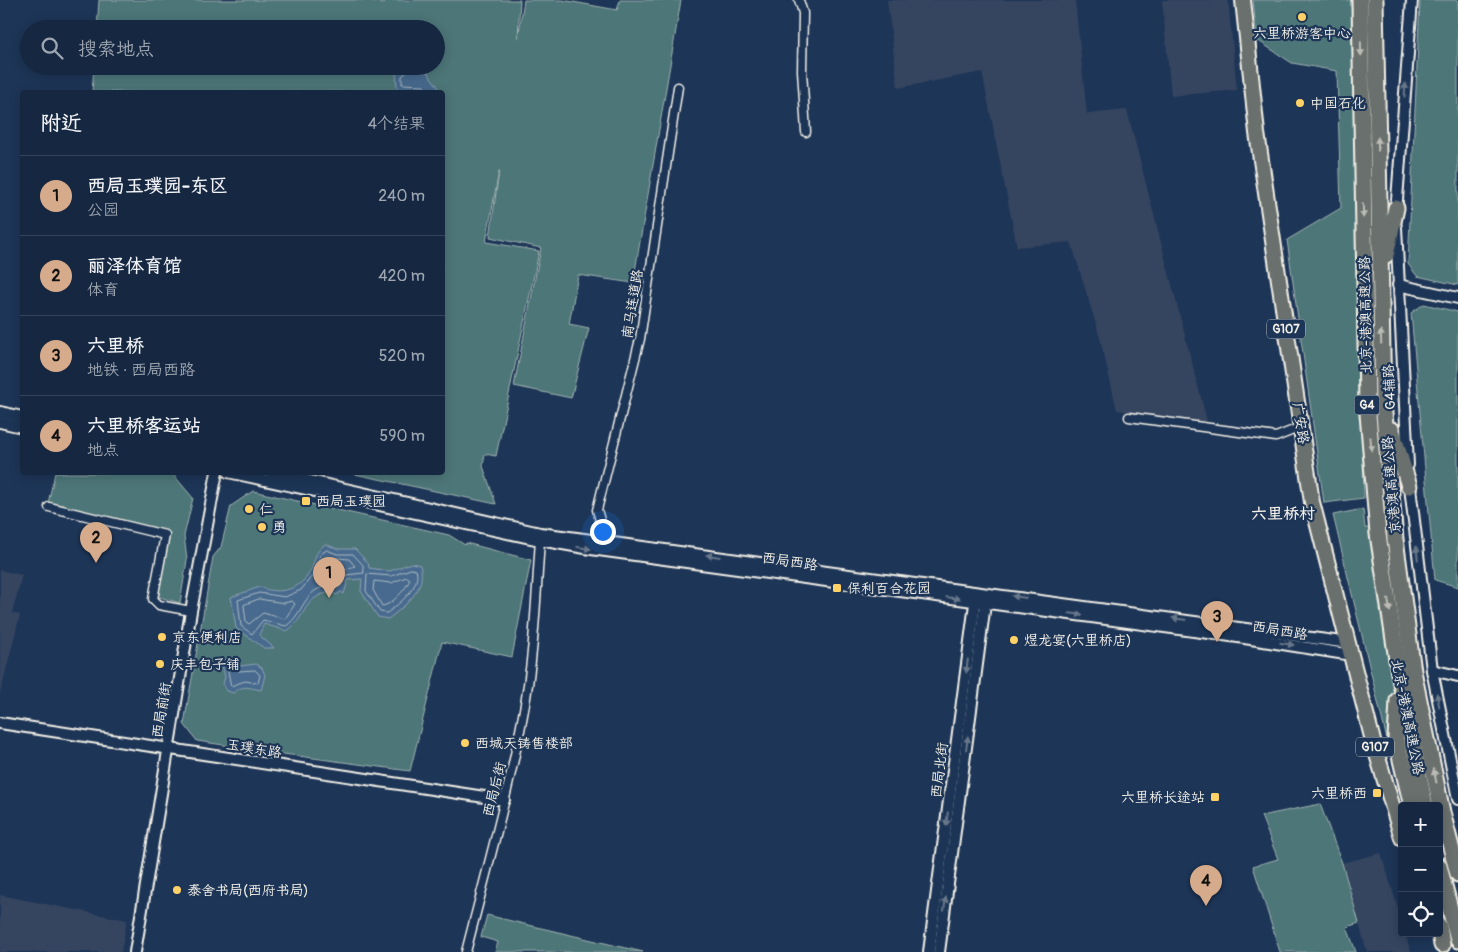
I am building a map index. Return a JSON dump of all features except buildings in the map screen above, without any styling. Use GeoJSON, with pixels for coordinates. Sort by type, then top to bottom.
{"type":"FeatureCollection","features":[{"type":"Feature","properties":{"kind":"highway","name":"广安路"},"geometry":{"type":"LineString","coordinates":[[1243,0],[1257,133],[1312,502],[1373,741],[1398,825]]}},
{"type":"Feature","properties":{"kind":"highway","name":"北京-港澳高速公路"},"geometry":{"type":"LineString","coordinates":[[1360,0],[1367,402],[1378,534],[1399,673],[1424,802]]}},
{"type":"Feature","properties":{"kind":"highway","name":"京港澳高速公路"},"geometry":{"type":"LineString","coordinates":[[1375,0],[1383,402],[1395,539],[1413,671],[1442,812],[1458,874]]}},
{"type":"Feature","properties":{"kind":"highway"},"geometry":{"type":"LineString","coordinates":[[1380,281],[1396,208]]}},
{"type":"Feature","properties":{"kind":"highway"},"geometry":{"type":"LineString","coordinates":[[1383,402],[1409,486]]}},
{"type":"Feature","properties":{"kind":"highway"},"geometry":{"type":"LineString","coordinates":[[1399,673],[1396,739],[1411,802]]}},
{"type":"Feature","properties":{"kind":"highway"},"geometry":{"type":"LineString","coordinates":[[1443,882],[1458,940]]}},
{"type":"Feature","properties":{"kind":"street"},"geometry":{"type":"LineString","coordinates":[[799,0],[803,13],[802,71],[806,132]]}},
{"type":"Feature","properties":{"kind":"street","name":"G4辅路"},"geometry":{"type":"LineString","coordinates":[[1412,0],[1396,208],[1398,285],[1409,486],[1432,670],[1458,800]]}},
{"type":"Feature","properties":{"kind":"street","name":"南马连道路"},"geometry":{"type":"LineString","coordinates":[[600,520],[597,510],[640,339],[678,87]]}},
{"type":"Feature","properties":{"kind":"street"},"geometry":{"type":"LineString","coordinates":[[1398,285],[1458,298]]}},
{"type":"Feature","properties":{"kind":"street"},"geometry":{"type":"LineString","coordinates":[[0,412],[20,417]]}},
{"type":"Feature","properties":{"kind":"street"},"geometry":{"type":"LineString","coordinates":[[1128,417],[1276,437],[1301,427]]}},
{"type":"Feature","properties":{"kind":"street"},"geometry":{"type":"LineString","coordinates":[[0,422],[20,427]]}},
{"type":"Feature","properties":{"kind":"street","name":"西局前街"},"geometry":{"type":"LineString","coordinates":[[135,952],[191,611],[216,475]]}},
{"type":"Feature","properties":{"kind":"street","name":"西局西路"},"geometry":{"type":"LineString","coordinates":[[242,475],[540,540],[981,596]]}},
{"type":"Feature","properties":{"kind":"street","name":"西局西路"},"geometry":{"type":"LineString","coordinates":[[283,475],[540,533],[1350,649]]}},
{"type":"Feature","properties":{"kind":"street"},"geometry":{"type":"LineString","coordinates":[[49,507],[165,535],[153,599],[159,605],[191,611]]}},
{"type":"Feature","properties":{"kind":"street","name":"西局后街"},"geometry":{"type":"LineString","coordinates":[[466,952],[524,713],[535,620],[540,540]]}},
{"type":"Feature","properties":{"kind":"street","name":"西局北街"},"geometry":{"type":"LineString","coordinates":[[929,952],[981,596]]}},
{"type":"Feature","properties":{"kind":"street","name":"西局北街"},"geometry":{"type":"LineString","coordinates":[[939,952],[981,596]]}},
{"type":"Feature","properties":{"kind":"street"},"geometry":{"type":"LineString","coordinates":[[1432,670],[1458,676]]}},
{"type":"Feature","properties":{"kind":"street","name":"玉璞东路"},"geometry":{"type":"LineString","coordinates":[[0,723],[504,800]]}},
{"type":"Feature","properties":{"kind":"shaded area"},"geometry":{"type":"Polygon","coordinates":[[[887,0],[1075,0],[1087,114],[1127,110],[1208,425],[1117,410],[1100,338],[1071,242],[1017,247],[982,72],[898,88],[887,0]]]}},
{"type":"Feature","properties":{"kind":"shaded area"},"geometry":{"type":"Polygon","coordinates":[[[1162,0],[1228,0],[1237,90],[1171,96],[1162,0]]]}},
{"type":"Feature","properties":{"kind":"shaded area"},"geometry":{"type":"Polygon","coordinates":[[[0,570],[22,575],[12,613],[20,615],[0,694],[0,570]]]}},
{"type":"Feature","properties":{"kind":"shaded area"},"geometry":{"type":"Polygon","coordinates":[[[1381,853],[1398,908],[1398,937],[1406,937],[1411,952],[1367,952],[1342,863],[1381,853]]]}},
{"type":"Feature","properties":{"kind":"shaded area"},"geometry":{"type":"Polygon","coordinates":[[[0,895],[127,920],[121,952],[0,952],[0,895]]]}},
{"type":"Feature","properties":{"kind":"green space"},"geometry":{"type":"Polygon","coordinates":[[[99,0],[368,0],[384,4],[385,0],[520,0],[518,38],[524,0],[562,0],[617,10],[620,0],[681,0],[633,283],[578,275],[569,324],[589,328],[571,398],[514,386],[541,248],[490,237],[499,171],[486,242],[539,251],[496,456],[485,454],[483,466],[496,504],[359,475],[445,475],[445,90],[92,90],[93,75],[445,75],[445,20],[98,20],[99,0]]]}},
{"type":"Feature","properties":{"kind":"green space"},"geometry":{"type":"Polygon","coordinates":[[[1253,0],[1351,0],[1364,498],[1324,503],[1287,240],[1341,208],[1337,71],[1292,63],[1257,40],[1253,0]]]}},
{"type":"Feature","properties":{"kind":"green space"},"geometry":{"type":"Polygon","coordinates":[[[1420,0],[1458,0],[1458,285],[1417,276],[1408,264],[1420,0]]]}},
{"type":"Feature","properties":{"kind":"green space"},"geometry":{"type":"Polygon","coordinates":[[[1424,304],[1458,312],[1458,587],[1435,580],[1411,313],[1424,304]]]}},
{"type":"Feature","properties":{"kind":"green space"},"geometry":{"type":"Polygon","coordinates":[[[55,475],[174,475],[193,498],[184,536],[187,560],[180,603],[156,596],[169,533],[48,503],[55,475]]]}},
{"type":"Feature","properties":{"kind":"green space"},"geometry":{"type":"Polygon","coordinates":[[[253,491],[449,535],[465,545],[466,543],[531,560],[512,657],[442,642],[410,771],[246,749],[244,743],[240,743],[237,747],[197,741],[184,724],[213,557],[221,547],[231,506],[253,491]]]}},
{"type":"Feature","properties":{"kind":"green space"},"geometry":{"type":"Polygon","coordinates":[[[1363,509],[1365,528],[1374,528],[1382,613],[1394,691],[1394,744],[1389,748],[1333,515],[1363,509]]]}},
{"type":"Feature","properties":{"kind":"green space"},"geometry":{"type":"Polygon","coordinates":[[[1320,804],[1342,863],[1359,923],[1347,927],[1356,952],[1280,952],[1253,866],[1278,859],[1261,816],[1320,804]]]}},
{"type":"Feature","properties":{"kind":"green space"},"geometry":{"type":"Polygon","coordinates":[[[487,915],[643,952],[495,952],[498,942],[481,937],[487,915]]]}},
{"type":"Feature","properties":{"kind":"water"},"geometry":{"type":"Polygon","coordinates":[[[396,75],[430,75],[438,90],[411,90],[410,88],[400,90],[397,88],[396,75]]]}},
{"type":"Feature","properties":{"kind":"water"},"geometry":{"type":"Polygon","coordinates":[[[325,544],[338,549],[355,549],[368,563],[369,568],[390,571],[411,563],[420,565],[421,574],[418,589],[402,608],[388,619],[378,617],[361,591],[362,579],[348,580],[344,594],[341,592],[336,595],[332,592],[315,598],[310,602],[299,620],[287,631],[264,624],[259,635],[274,648],[264,648],[236,628],[231,597],[260,587],[275,591],[290,589],[303,581],[308,575],[317,553],[325,544]]]}},
{"type":"Feature","properties":{"kind":"water"},"geometry":{"type":"Polygon","coordinates":[[[226,659],[235,660],[240,666],[256,664],[262,668],[265,675],[261,690],[246,687],[240,688],[234,693],[227,691],[223,684],[225,677],[221,661],[226,659]]]}},
{"type":"Feature","properties":{"kind":"place","name":"六里桥游客中心"},"geometry":{"type":"Point","coordinates":[1302,17]}},
{"type":"Feature","properties":{"kind":"place","name":"中国石化"},"geometry":{"type":"Point","coordinates":[1300,103]}},
{"type":"Feature","properties":{"kind":"place","name":"西局玉璞园"},"geometry":{"type":"Point","coordinates":[306,501]}},
{"type":"Feature","properties":{"kind":"place","name":"仁"},"geometry":{"type":"Point","coordinates":[249,509]}},
{"type":"Feature","properties":{"kind":"place","name":"勇"},"geometry":{"type":"Point","coordinates":[262,527]}},
{"type":"Feature","properties":{"kind":"place","name":"丽泽体育馆"},"geometry":{"type":"Point","coordinates":[96,563]}},
{"type":"Feature","properties":{"kind":"place","name":"保利百合花园"},"geometry":{"type":"Point","coordinates":[837,588]}},
{"type":"Feature","properties":{"kind":"place","name":"西局玉璞园-东区"},"geometry":{"type":"Point","coordinates":[329,598]}},
{"type":"Feature","properties":{"kind":"place","name":"京东便利店"},"geometry":{"type":"Point","coordinates":[162,637]}},
{"type":"Feature","properties":{"kind":"place","name":"煜龙宴(六里桥店)"},"geometry":{"type":"Point","coordinates":[1014,640]}},
{"type":"Feature","properties":{"kind":"place","name":"六里桥"},"geometry":{"type":"Point","coordinates":[1217,642]}},
{"type":"Feature","properties":{"kind":"place","name":"庆丰包子铺"},"geometry":{"type":"Point","coordinates":[160,664]}},
{"type":"Feature","properties":{"kind":"place","name":"西城天铸售楼部"},"geometry":{"type":"Point","coordinates":[465,743]}},
{"type":"Feature","properties":{"kind":"place","name":"六里桥西"},"geometry":{"type":"Point","coordinates":[1377,793]}},
{"type":"Feature","properties":{"kind":"place","name":"六里桥长途站"},"geometry":{"type":"Point","coordinates":[1215,797]}},
{"type":"Feature","properties":{"kind":"place","name":"泰舍书局(西府书局)"},"geometry":{"type":"Point","coordinates":[177,890]}},
{"type":"Feature","properties":{"kind":"place","name":"六里桥客运站"},"geometry":{"type":"Point","coordinates":[1206,906]}},
{"type":"Feature","properties":{"kind":"district","name":"六里桥村"},"geometry":{"type":"Point","coordinates":[1283,513]}}]}
